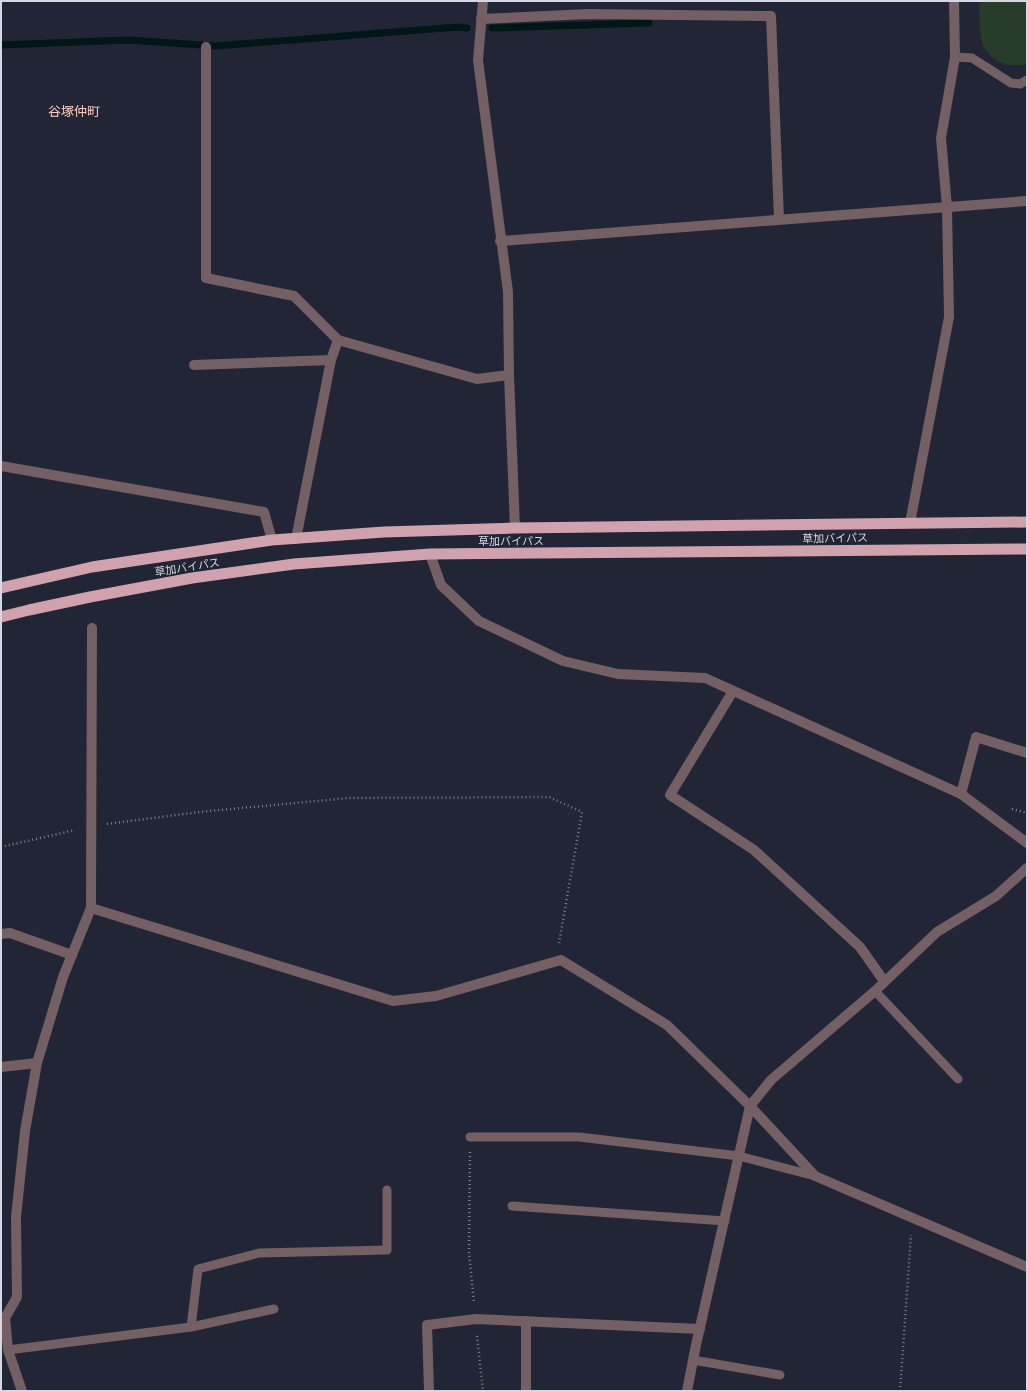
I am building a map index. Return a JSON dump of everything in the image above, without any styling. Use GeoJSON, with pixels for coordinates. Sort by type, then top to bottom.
{"type":"FeatureCollection","features":[{"type":"Feature","properties":{"kind":"highway","name":"草加バイパス"},"geometry":{"type":"LineString","coordinates":[[1,588],[92,567],[272,540],[384,532],[515,528],[1027,522]]}},
{"type":"Feature","properties":{"kind":"highway","name":"草加バイパス"},"geometry":{"type":"LineString","coordinates":[[1,617],[90,597],[208,576],[294,564],[430,554],[1027,549]]}},
{"type":"Feature","properties":{"kind":"street"},"geometry":{"type":"LineString","coordinates":[[483,1],[478,60],[500,241],[508,292],[509,374],[515,528]]}},
{"type":"Feature","properties":{"kind":"street"},"geometry":{"type":"LineString","coordinates":[[910,523],[949,317],[946,206],[942,138],[954,57],[954,1]]}},
{"type":"Feature","properties":{"kind":"street"},"geometry":{"type":"LineString","coordinates":[[481,19],[588,14],[771,16],[779,219]]}},
{"type":"Feature","properties":{"kind":"street"},"geometry":{"type":"LineString","coordinates":[[206,47],[206,278],[294,296],[338,340],[477,379],[509,374]]}},
{"type":"Feature","properties":{"kind":"street"},"geometry":{"type":"LineString","coordinates":[[500,241],[1027,201]]}},
{"type":"Feature","properties":{"kind":"street"},"geometry":{"type":"LineString","coordinates":[[296,538],[331,360],[338,340]]}},
{"type":"Feature","properties":{"kind":"street"},"geometry":{"type":"LineString","coordinates":[[194,364],[331,360]]}},
{"type":"Feature","properties":{"kind":"street"},"geometry":{"type":"LineString","coordinates":[[1,466],[264,512],[272,540]]}},
{"type":"Feature","properties":{"kind":"street"},"geometry":{"type":"LineString","coordinates":[[430,554],[441,585],[479,621],[563,661],[618,674],[705,678],[961,794],[1027,843]]}},
{"type":"Feature","properties":{"kind":"street"},"geometry":{"type":"LineString","coordinates":[[22,1391],[8,1350],[3,1319],[17,1298],[16,1217],[25,1131],[37,1063],[63,977],[91,908],[92,628]]}},
{"type":"Feature","properties":{"kind":"street"},"geometry":{"type":"LineString","coordinates":[[732,691],[670,795],[754,850],[860,946],[884,981]]}},
{"type":"Feature","properties":{"kind":"street"},"geometry":{"type":"LineString","coordinates":[[961,794],[976,737],[1027,753]]}},
{"type":"Feature","properties":{"kind":"street"},"geometry":{"type":"LineString","coordinates":[[687,1391],[750,1106],[771,1080],[875,991],[937,932],[996,896],[1027,868]]}},
{"type":"Feature","properties":{"kind":"street"},"geometry":{"type":"LineString","coordinates":[[91,908],[393,1001],[436,996],[562,960],[667,1025],[750,1106],[815,1176],[1027,1267]]}},
{"type":"Feature","properties":{"kind":"street"},"geometry":{"type":"LineString","coordinates":[[1,934],[10,933],[72,955]]}},
{"type":"Feature","properties":{"kind":"street"},"geometry":{"type":"LineString","coordinates":[[1,1067],[37,1063]]}},
{"type":"Feature","properties":{"kind":"street"},"geometry":{"type":"LineString","coordinates":[[429,1391],[427,1325],[476,1319],[700,1329]]}},
{"type":"Feature","properties":{"kind":"street"},"geometry":{"type":"LineString","coordinates":[[526,1321],[526,1391]]}},
{"type":"Feature","properties":{"kind":"lane"},"geometry":{"type":"LineString","coordinates":[[954,57],[972,58],[1011,83],[1020,84],[1027,80]]}},
{"type":"Feature","properties":{"kind":"lane"},"geometry":{"type":"LineString","coordinates":[[875,991],[958,1079]]}},
{"type":"Feature","properties":{"kind":"lane"},"geometry":{"type":"LineString","coordinates":[[470,1137],[579,1137],[739,1156],[815,1176]]}},
{"type":"Feature","properties":{"kind":"lane"},"geometry":{"type":"LineString","coordinates":[[191,1327],[198,1270],[259,1253],[386,1250],[387,1190]]}},
{"type":"Feature","properties":{"kind":"lane"},"geometry":{"type":"LineString","coordinates":[[512,1206],[725,1221]]}},
{"type":"Feature","properties":{"kind":"lane"},"geometry":{"type":"LineString","coordinates":[[8,1350],[191,1327],[274,1309]]}},
{"type":"Feature","properties":{"kind":"lane"},"geometry":{"type":"LineString","coordinates":[[694,1360],[780,1375]]}},
{"type":"Feature","properties":{"kind":"path"},"geometry":{"type":"LineString","coordinates":[[1,847],[91,826],[199,812],[349,798],[549,797],[582,812],[556,962]]}},
{"type":"Feature","properties":{"kind":"path"},"geometry":{"type":"LineString","coordinates":[[470,1137],[469,1252],[483,1391]]}},
{"type":"Feature","properties":{"kind":"path"},"geometry":{"type":"LineString","coordinates":[[900,1391],[912,1218]]}},
{"type":"Feature","properties":{"kind":"green space"},"geometry":{"type":"Polygon","coordinates":[[[979,1],[1027,1],[1027,64],[1012,65],[1002,63],[985,50],[980,30],[979,1]]]}},
{"type":"Feature","properties":{"kind":"waterway"},"geometry":{"type":"LineString","coordinates":[[492,28],[649,23]]}},
{"type":"Feature","properties":{"kind":"waterway"},"geometry":{"type":"LineString","coordinates":[[1,45],[129,40],[215,46],[458,27],[467,28]]}},
{"type":"Feature","properties":{"kind":"district","name":"谷塚仲町"},"geometry":{"type":"Point","coordinates":[74,111]}}]}
